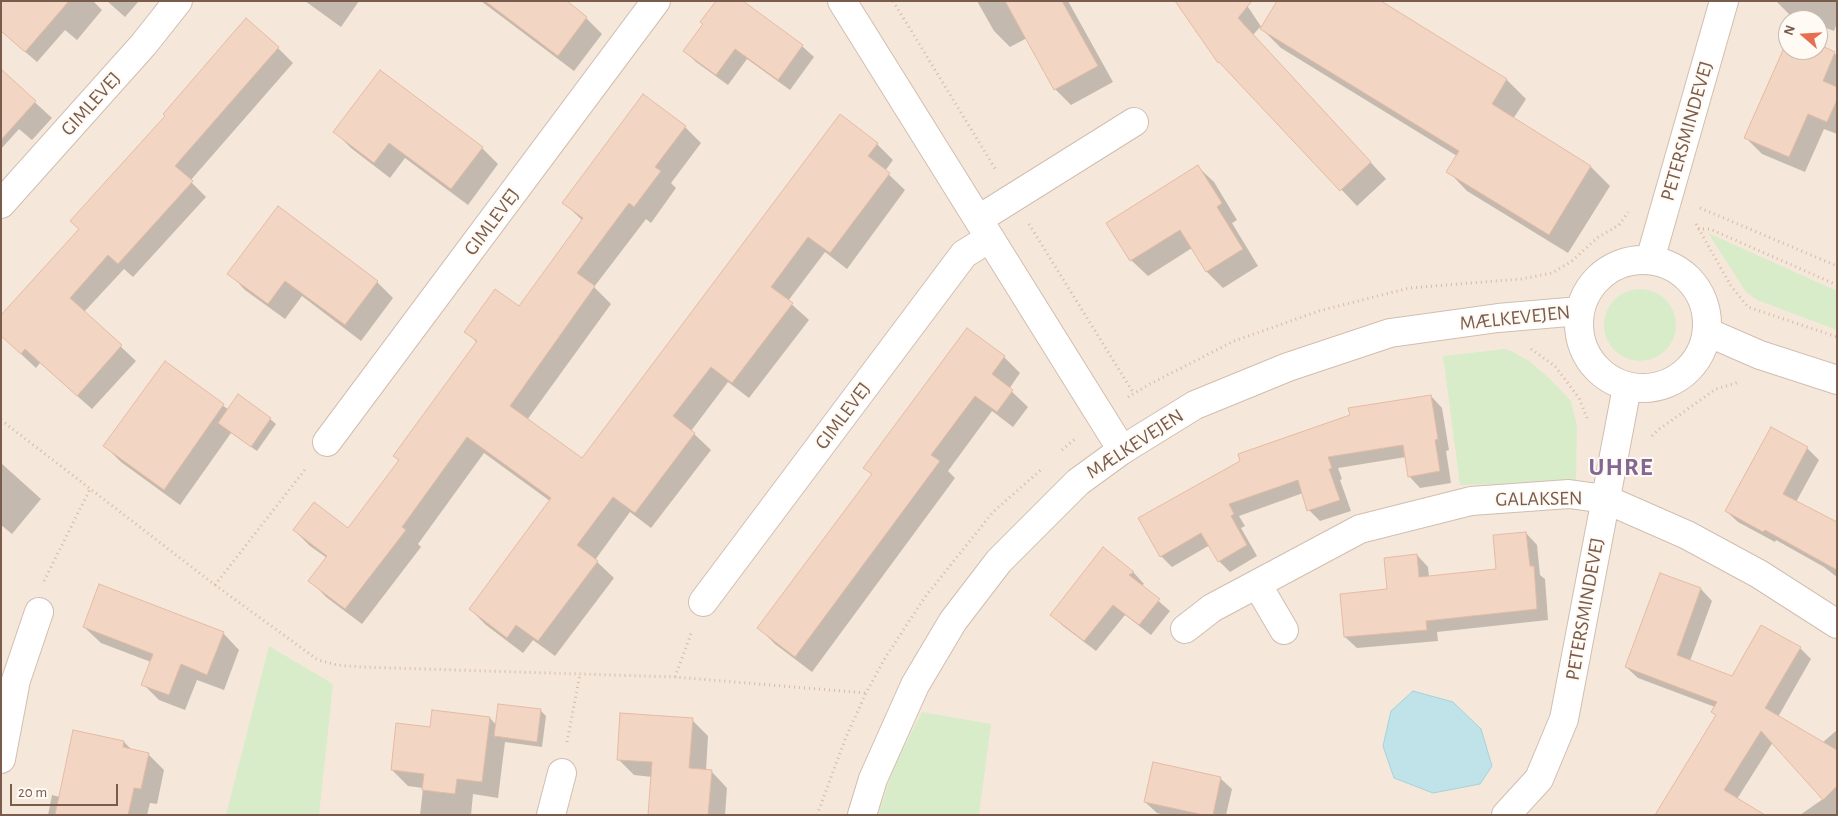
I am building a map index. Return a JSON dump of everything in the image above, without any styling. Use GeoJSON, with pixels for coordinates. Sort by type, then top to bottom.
{"type":"FeatureCollection","features":[{"type":"Feature","properties":{"kind":"street","name":"GIMLEVEJ"},"geometry":{"type":"LineString","coordinates":[[1,204],[144,44],[178,1]]}},
{"type":"Feature","properties":{"kind":"street","name":"GIMLEVEJ"},"geometry":{"type":"LineString","coordinates":[[327,442],[656,1]]}},
{"type":"Feature","properties":{"kind":"street"},"geometry":{"type":"LineString","coordinates":[[842,1],[1122,450]]}},
{"type":"Feature","properties":{"kind":"street","name":"PETERSMINDEVEJ"},"geometry":{"type":"LineString","coordinates":[[1650,260],[1724,1]]}},
{"type":"Feature","properties":{"kind":"street","name":"GIMLEVEJ"},"geometry":{"type":"LineString","coordinates":[[703,602],[964,254],[985,229],[1134,122]]}},
{"type":"Feature","properties":{"kind":"street"},"geometry":{"type":"LineString","coordinates":[[1634,260],[1650,260],[1664,263],[1677,269],[1698,290],[1704,303],[1707,332],[1703,347],[1696,361],[1685,373],[1673,382],[1658,387],[1642,389],[1627,387],[1598,371],[1588,358],[1581,344],[1578,328],[1580,311],[1585,296],[1593,283],[1605,272],[1619,264],[1634,260]]}},
{"type":"Feature","properties":{"kind":"street","name":"MÆLKEVEJEN"},"geometry":{"type":"LineString","coordinates":[[862,815],[873,780],[915,685],[953,620],[999,561],[1078,482],[1122,450],[1195,405],[1288,366],[1390,334],[1498,318],[1580,311]]}},
{"type":"Feature","properties":{"kind":"street"},"geometry":{"type":"LineString","coordinates":[[1707,332],[1760,355],[1837,380]]}},
{"type":"Feature","properties":{"kind":"street","name":"PETERSMINDEVEJ"},"geometry":{"type":"LineString","coordinates":[[1506,815],[1539,779],[1564,719],[1627,387]]}},
{"type":"Feature","properties":{"kind":"street","name":"GALAKSEN"},"geometry":{"type":"LineString","coordinates":[[1185,629],[1212,608],[1360,529],[1471,501],[1569,494],[1605,500],[1646,516],[1759,574],[1837,624]]}},
{"type":"Feature","properties":{"kind":"street"},"geometry":{"type":"LineString","coordinates":[[1257,584],[1284,630]]}},
{"type":"Feature","properties":{"kind":"street"},"geometry":{"type":"LineString","coordinates":[[1,759],[16,680],[39,612]]}},
{"type":"Feature","properties":{"kind":"street"},"geometry":{"type":"LineString","coordinates":[[551,815],[562,773]]}},
{"type":"Feature","properties":{"kind":"path"},"geometry":{"type":"LineString","coordinates":[[1060,452],[1101,415],[1150,384],[1234,341],[1320,311],[1409,288],[1521,279],[1552,274],[1572,261],[1598,238],[1620,225],[1631,207],[1669,197],[1691,213],[1698,229],[1732,286],[1748,307],[1837,337]]}},
{"type":"Feature","properties":{"kind":"path"},"geometry":{"type":"LineString","coordinates":[[1691,213],[1701,207],[1837,266]]}},
{"type":"Feature","properties":{"kind":"path"},"geometry":{"type":"LineString","coordinates":[[1698,229],[1710,229],[1837,286]]}},
{"type":"Feature","properties":{"kind":"path"},"geometry":{"type":"LineString","coordinates":[[1,420],[215,585],[318,660],[337,665],[674,678],[866,693]]}},
{"type":"Feature","properties":{"kind":"path"},"geometry":{"type":"LineString","coordinates":[[215,585],[327,442]]}},
{"type":"Feature","properties":{"kind":"path"},"geometry":{"type":"LineString","coordinates":[[816,815],[846,737],[866,693],[885,658],[925,597],[993,512],[1045,466]]}},
{"type":"Feature","properties":{"kind":"path"},"geometry":{"type":"LineString","coordinates":[[39,612],[36,598],[90,489]]}},
{"type":"Feature","properties":{"kind":"path"},"geometry":{"type":"LineString","coordinates":[[674,678],[703,602]]}},
{"type":"Feature","properties":{"kind":"path"},"geometry":{"type":"LineString","coordinates":[[562,773],[580,674]]}},
{"type":"Feature","properties":{"kind":"shaded area"},"geometry":{"type":"Polygon","coordinates":[[[1,1],[1837,1],[1837,815],[1,815],[1,1]]]}},
{"type":"Feature","properties":{"kind":"green space"},"geometry":{"type":"Polygon","coordinates":[[[1708,233],[1837,291],[1837,330],[1757,300],[1746,292],[1708,233]]]}},
{"type":"Feature","properties":{"kind":"green space"},"geometry":{"type":"Polygon","coordinates":[[[1640,289],[1660,295],[1670,305],[1676,325],[1670,345],[1660,355],[1640,361],[1620,355],[1610,345],[1604,325],[1610,305],[1620,295],[1640,289]]]}},
{"type":"Feature","properties":{"kind":"green space"},"geometry":{"type":"Polygon","coordinates":[[[1505,349],[1529,361],[1571,401],[1577,426],[1576,482],[1460,485],[1443,356],[1505,349]]]}},
{"type":"Feature","properties":{"kind":"green space"},"geometry":{"type":"Polygon","coordinates":[[[269,646],[333,684],[319,815],[226,815],[269,646]]]}},
{"type":"Feature","properties":{"kind":"green space"},"geometry":{"type":"Polygon","coordinates":[[[922,712],[991,724],[979,815],[878,815],[895,764],[922,712]]]}},
{"type":"Feature","properties":{"kind":"water"},"geometry":{"type":"Polygon","coordinates":[[[1413,691],[1453,702],[1481,729],[1492,766],[1480,784],[1433,793],[1394,778],[1383,746],[1391,711],[1413,691]]]}},
{"type":"Feature","properties":{"kind":"building"},"geometry":{"type":"Polygon","coordinates":[[[1,1],[69,1],[25,52],[1,31],[1,1]]]}},
{"type":"Feature","properties":{"kind":"building"},"geometry":{"type":"Polygon","coordinates":[[[485,1],[567,1],[587,17],[558,56],[485,1]]]}},
{"type":"Feature","properties":{"kind":"building"},"geometry":{"type":"Polygon","coordinates":[[[716,1],[743,1],[803,45],[778,80],[735,49],[716,75],[683,51],[703,24],[700,22],[716,1]]]}},
{"type":"Feature","properties":{"kind":"building"},"geometry":{"type":"Polygon","coordinates":[[[1005,1],[1062,1],[1098,66],[1054,90],[1005,1]]]}},
{"type":"Feature","properties":{"kind":"building"},"geometry":{"type":"Polygon","coordinates":[[[1175,1],[1252,1],[1238,18],[1371,162],[1340,191],[1218,63],[1175,1]]]}},
{"type":"Feature","properties":{"kind":"building"},"geometry":{"type":"Polygon","coordinates":[[[1277,1],[1381,1],[1507,79],[1492,104],[1591,166],[1549,235],[1446,172],[1459,151],[1260,29],[1277,1]]]}},
{"type":"Feature","properties":{"kind":"building"},"geometry":{"type":"Polygon","coordinates":[[[246,18],[279,47],[175,166],[193,181],[118,264],[108,255],[70,298],[122,345],[77,396],[25,349],[21,354],[1,336],[1,315],[79,229],[70,221],[165,116],[163,114],[246,18]]]}},
{"type":"Feature","properties":{"kind":"building"},"geometry":{"type":"Polygon","coordinates":[[[1828,49],[1835,52],[1823,81],[1837,87],[1837,100],[1827,122],[1808,114],[1789,157],[1744,138],[1779,60],[1828,60],[1828,49]]]}},
{"type":"Feature","properties":{"kind":"building"},"geometry":{"type":"Polygon","coordinates":[[[1,69],[36,101],[1,140],[1,69]]]}},
{"type":"Feature","properties":{"kind":"building"},"geometry":{"type":"Polygon","coordinates":[[[380,70],[483,147],[451,189],[389,143],[374,163],[333,132],[380,70]]]}},
{"type":"Feature","properties":{"kind":"building"},"geometry":{"type":"Polygon","coordinates":[[[643,94],[686,126],[655,167],[661,171],[634,207],[629,203],[577,273],[595,286],[510,406],[582,458],[840,114],[878,143],[868,156],[890,173],[830,253],[808,237],[771,287],[793,303],[732,383],[711,367],[673,416],[695,433],[635,513],[613,497],[577,545],[598,561],[538,641],[516,625],[507,638],[469,609],[551,498],[467,437],[402,527],[406,530],[345,609],[308,581],[327,556],[293,530],[314,502],[348,528],[399,460],[393,456],[477,341],[464,332],[495,289],[519,306],[583,218],[562,203],[643,94]]]}},
{"type":"Feature","properties":{"kind":"building"},"geometry":{"type":"Polygon","coordinates":[[[1198,165],[1222,203],[1217,207],[1243,249],[1206,272],[1180,230],[1130,261],[1106,223],[1198,165]]]}},
{"type":"Feature","properties":{"kind":"building"},"geometry":{"type":"Polygon","coordinates":[[[278,206],[378,281],[345,325],[285,281],[268,304],[227,274],[278,206]]]}},
{"type":"Feature","properties":{"kind":"building"},"geometry":{"type":"Polygon","coordinates":[[[967,328],[1005,356],[992,374],[1013,390],[997,412],[975,396],[931,455],[940,461],[795,657],[757,628],[872,474],[863,468],[967,328]]]}},
{"type":"Feature","properties":{"kind":"building"},"geometry":{"type":"Polygon","coordinates":[[[165,361],[224,404],[164,490],[103,446],[165,361]]]}},
{"type":"Feature","properties":{"kind":"building"},"geometry":{"type":"Polygon","coordinates":[[[238,394],[271,418],[251,447],[218,423],[238,394]]]}},
{"type":"Feature","properties":{"kind":"building"},"geometry":{"type":"Polygon","coordinates":[[[1431,395],[1438,439],[1435,440],[1440,471],[1408,477],[1403,445],[1328,457],[1332,468],[1329,469],[1340,500],[1307,511],[1298,480],[1229,504],[1234,514],[1231,516],[1247,545],[1218,562],[1201,533],[1160,557],[1138,518],[1240,461],[1238,454],[1350,415],[1348,408],[1431,395]]]}},
{"type":"Feature","properties":{"kind":"building"},"geometry":{"type":"Polygon","coordinates":[[[1771,427],[1808,447],[1783,494],[1837,522],[1837,570],[1765,530],[1763,532],[1725,511],[1771,427]]]}},
{"type":"Feature","properties":{"kind":"building"},"geometry":{"type":"Polygon","coordinates":[[[1526,532],[1530,566],[1534,566],[1537,609],[1426,621],[1427,630],[1344,637],[1340,594],[1387,589],[1384,558],[1417,554],[1419,577],[1496,569],[1493,535],[1526,532]]]}},
{"type":"Feature","properties":{"kind":"building"},"geometry":{"type":"Polygon","coordinates":[[[1103,547],[1134,572],[1129,575],[1160,599],[1139,625],[1113,605],[1084,641],[1050,615],[1103,547]]]}},
{"type":"Feature","properties":{"kind":"building"},"geometry":{"type":"Polygon","coordinates":[[[1660,573],[1701,588],[1677,655],[1732,676],[1761,625],[1801,647],[1765,708],[1837,750],[1837,786],[1823,800],[1761,731],[1724,790],[1765,815],[1655,815],[1716,715],[1711,712],[1717,702],[1625,667],[1660,573]]]}},
{"type":"Feature","properties":{"kind":"building"},"geometry":{"type":"Polygon","coordinates":[[[99,584],[224,632],[207,675],[181,664],[169,695],[141,685],[153,654],[83,627],[99,584]]]}},
{"type":"Feature","properties":{"kind":"building"},"geometry":{"type":"Polygon","coordinates":[[[498,704],[541,709],[537,742],[494,736],[498,704]]]}},
{"type":"Feature","properties":{"kind":"building"},"geometry":{"type":"Polygon","coordinates":[[[432,710],[490,717],[482,782],[457,779],[455,794],[422,790],[424,774],[391,770],[396,723],[430,727],[432,710]]]}},
{"type":"Feature","properties":{"kind":"building"},"geometry":{"type":"Polygon","coordinates":[[[620,713],[693,718],[689,768],[712,770],[708,815],[648,815],[652,762],[617,760],[620,713]]]}},
{"type":"Feature","properties":{"kind":"building"},"geometry":{"type":"Polygon","coordinates":[[[73,730],[124,741],[123,747],[149,753],[141,789],[134,788],[128,815],[55,815],[73,730]]]}},
{"type":"Feature","properties":{"kind":"building"},"geometry":{"type":"Polygon","coordinates":[[[1153,762],[1221,777],[1213,815],[1204,815],[1144,802],[1153,762]]]}},
{"type":"Feature","properties":{"kind":"district","name":"UHRE"},"geometry":{"type":"Point","coordinates":[1621,467]}}]}
